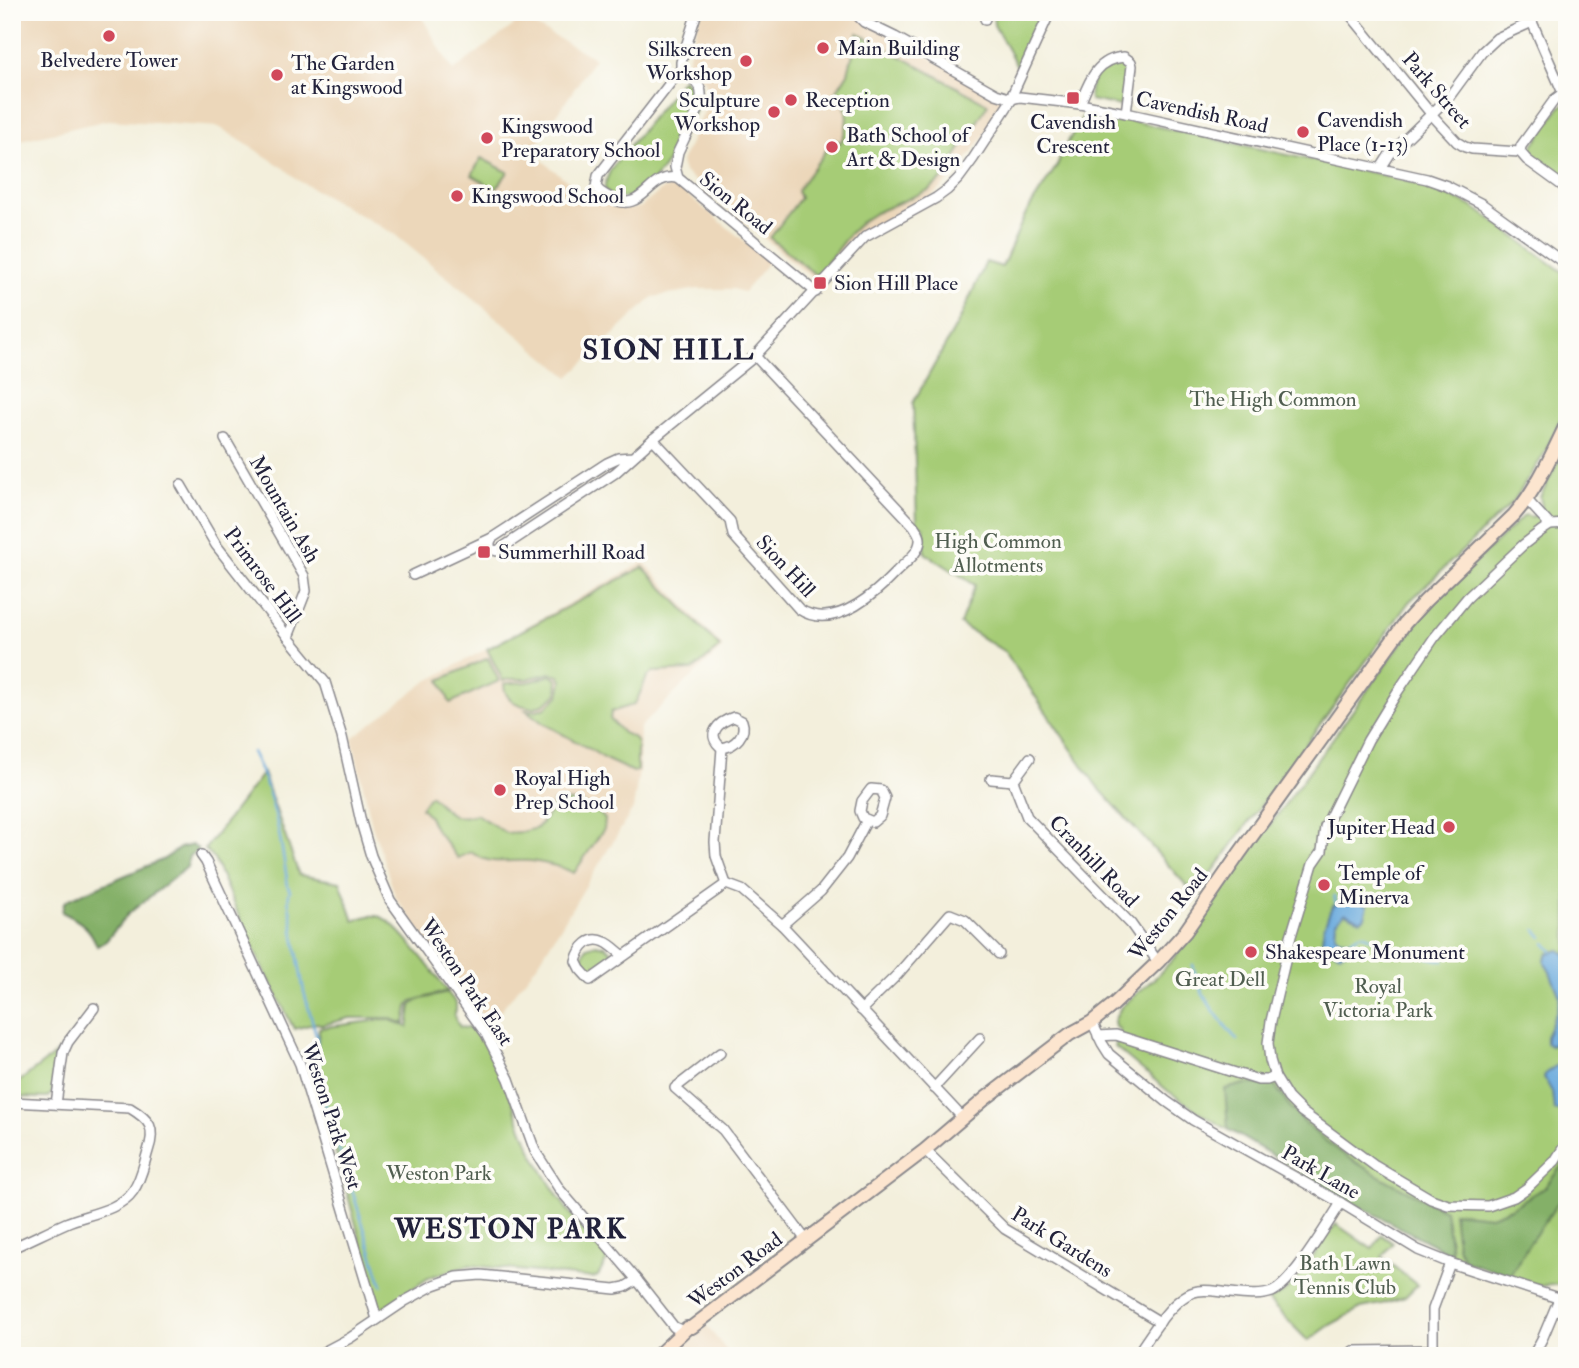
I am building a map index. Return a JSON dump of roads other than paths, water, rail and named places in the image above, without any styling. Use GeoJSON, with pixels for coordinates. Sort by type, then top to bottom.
{"type":"FeatureCollection","features":[{"type":"Feature","properties":{"kind":"street"},"geometry":{"type":"LineString","coordinates":[[678,178],[669,176],[662,179],[635,201],[625,203],[617,202],[599,192],[596,187],[598,176],[681,69],[697,12]]}},
{"type":"Feature","properties":{"kind":"street"},"geometry":{"type":"LineString","coordinates":[[412,575],[492,538],[490,549],[497,551],[615,473],[755,356],[865,237],[947,190],[973,159],[1014,98],[1013,93],[1050,12]]}},
{"type":"Feature","properties":{"kind":"street","name":"Park Street"},"geometry":{"type":"LineString","coordinates":[[1348,12],[1457,142],[1465,147],[1520,152]]}},
{"type":"Feature","properties":{"kind":"street","name":"Cavendish Road"},"geometry":{"type":"LineString","coordinates":[[859,14],[996,94],[1080,104],[1126,113],[1427,179],[1482,204],[1567,265]]}},
{"type":"Feature","properties":{"kind":"street"},"geometry":{"type":"LineString","coordinates":[[1381,168],[1390,154],[1449,97],[1482,52],[1497,38],[1531,17],[1565,94],[1555,99],[1521,146],[1520,152],[1567,189]]}},
{"type":"Feature","properties":{"kind":"street"},"geometry":{"type":"LineString","coordinates":[[1080,104],[1100,67],[1107,61],[1124,57],[1132,66],[1126,113]]}},
{"type":"Feature","properties":{"kind":"street","name":"Sion Road"},"geometry":{"type":"LineString","coordinates":[[681,69],[697,81],[702,100],[678,152],[675,167],[678,178],[816,292]]}},
{"type":"Feature","properties":{"kind":"street","name":"Sion Hill"},"geometry":{"type":"LineString","coordinates":[[653,439],[730,521],[733,535],[799,609],[818,617],[839,613],[878,591],[908,561],[919,545],[920,535],[755,356]]}},
{"type":"Feature","properties":{"kind":"street","name":"Weston Road"},"geometry":{"type":"LineString","coordinates":[[657,1356],[925,1150],[962,1117],[1070,1034],[1092,1022],[1158,962],[1185,932],[1405,623],[1527,500],[1567,423]]}},
{"type":"Feature","properties":{"kind":"street","name":"Mountain Ash"},"geometry":{"type":"LineString","coordinates":[[225,439],[303,576],[306,591],[288,637]]}},
{"type":"Feature","properties":{"kind":"street","name":"Primrose Hill"},"geometry":{"type":"LineString","coordinates":[[181,485],[216,545],[325,681]]}},
{"type":"Feature","properties":{"kind":"street"},"geometry":{"type":"LineString","coordinates":[[1527,500],[1550,526]]}},
{"type":"Feature","properties":{"kind":"street"},"geometry":{"type":"LineString","coordinates":[[1567,524],[1550,526],[1523,545],[1466,598],[1446,621],[1368,740],[1325,827],[1322,851],[1312,864],[1270,1021],[1269,1052],[1275,1077],[1288,1098],[1303,1112],[1355,1152],[1408,1186],[1448,1205],[1488,1206],[1514,1197],[1555,1161],[1567,1142]]}},
{"type":"Feature","properties":{"kind":"street","name":"Weston Park East"},"geometry":{"type":"LineString","coordinates":[[325,681],[342,737],[371,856],[390,900],[486,1034],[509,1079],[535,1151],[560,1189],[674,1326],[681,1330],[690,1328]]}},
{"type":"Feature","properties":{"kind":"street"},"geometry":{"type":"LineString","coordinates":[[722,748],[715,842],[716,856],[726,884],[742,890],[782,925],[962,1117]]}},
{"type":"Feature","properties":{"kind":"street"},"geometry":{"type":"LineString","coordinates":[[991,779],[1013,781],[1030,758]]}},
{"type":"Feature","properties":{"kind":"street","name":"Cranhill Road"},"geometry":{"type":"LineString","coordinates":[[1013,781],[1027,817],[1131,924],[1158,962]]}},
{"type":"Feature","properties":{"kind":"street"},"geometry":{"type":"LineString","coordinates":[[782,925],[821,891],[847,858],[867,820]]}},
{"type":"Feature","properties":{"kind":"street","name":"Weston Park West"},"geometry":{"type":"LineString","coordinates":[[201,855],[300,1064],[377,1318]]}},
{"type":"Feature","properties":{"kind":"street"},"geometry":{"type":"LineString","coordinates":[[624,956],[607,942],[596,940],[584,944],[576,961],[590,980],[624,956],[726,884]]}},
{"type":"Feature","properties":{"kind":"street"},"geometry":{"type":"LineString","coordinates":[[861,1010],[897,975],[948,910],[965,920],[999,954]]}},
{"type":"Feature","properties":{"kind":"street"},"geometry":{"type":"LineString","coordinates":[[56,1104],[68,1042],[83,1014],[94,1008]]}},
{"type":"Feature","properties":{"kind":"street","name":"Park Lane"},"geometry":{"type":"LineString","coordinates":[[1092,1022],[1109,1054],[1193,1120],[1341,1203],[1418,1250],[1563,1300]]}},
{"type":"Feature","properties":{"kind":"street"},"geometry":{"type":"LineString","coordinates":[[1098,1036],[1116,1035],[1258,1080],[1275,1077]]}},
{"type":"Feature","properties":{"kind":"street"},"geometry":{"type":"LineString","coordinates":[[934,1088],[981,1038]]}},
{"type":"Feature","properties":{"kind":"street"},"geometry":{"type":"LineString","coordinates":[[720,1053],[675,1088],[723,1130],[806,1240]]}},
{"type":"Feature","properties":{"kind":"street"},"geometry":{"type":"LineString","coordinates":[[12,1102],[130,1108],[143,1115],[151,1126],[153,1138],[138,1183],[124,1200],[12,1248]]}},
{"type":"Feature","properties":{"kind":"street","name":"Park Gardens"},"geometry":{"type":"LineString","coordinates":[[925,1150],[1005,1229],[1160,1322]]}},
{"type":"Feature","properties":{"kind":"street"},"geometry":{"type":"LineString","coordinates":[[1136,1356],[1160,1322],[1184,1295],[1199,1291],[1254,1295],[1274,1292],[1297,1268],[1341,1203]]}},
{"type":"Feature","properties":{"kind":"street"},"geometry":{"type":"LineString","coordinates":[[1353,1351],[1433,1353],[1433,1308],[1450,1263]]}},
{"type":"Feature","properties":{"kind":"street"},"geometry":{"type":"LineString","coordinates":[[316,1356],[351,1338],[405,1301],[434,1285],[457,1277],[481,1275],[615,1289],[637,1280]]}},
{"type":"Feature","properties":{"kind":"street"},"geometry":{"type":"LineString","coordinates":[[1533,1356],[1563,1300]]}},
{"type":"Feature","properties":{"kind":"water"},"geometry":{"type":"Polygon","coordinates":[[[1344,901],[1368,905],[1365,917],[1361,920],[1345,913],[1336,922],[1335,935],[1350,940],[1351,945],[1350,949],[1340,954],[1323,945],[1322,939],[1332,906],[1344,901]]]}},
{"type":"Feature","properties":{"kind":"water"},"geometry":{"type":"Polygon","coordinates":[[[1559,950],[1567,955],[1567,1033],[1551,1046],[1546,1043],[1546,1037],[1560,997],[1545,959],[1548,953],[1559,950]]]}},
{"type":"Feature","properties":{"kind":"water"},"geometry":{"type":"Polygon","coordinates":[[[1567,1058],[1566,1104],[1557,1111],[1554,1109],[1552,1092],[1544,1077],[1567,1058]]]}},
{"type":"Feature","properties":{"kind":"waterway"},"geometry":{"type":"LineString","coordinates":[[252,752],[266,784],[279,834],[304,992],[316,1034],[320,1081],[328,1114],[382,1285]]}},
{"type":"Feature","properties":{"kind":"waterway"},"geometry":{"type":"LineString","coordinates":[[1334,896],[1336,903]]}},
{"type":"Feature","properties":{"kind":"waterway"},"geometry":{"type":"LineString","coordinates":[[1536,930],[1542,937]]}},
{"type":"Feature","properties":{"kind":"waterway"},"geometry":{"type":"LineString","coordinates":[[1350,940],[1362,934],[1385,947],[1444,961]]}},
{"type":"Feature","properties":{"kind":"waterway"},"geometry":{"type":"LineString","coordinates":[[1545,943],[1552,951]]}},
{"type":"Feature","properties":{"kind":"waterway"},"geometry":{"type":"LineString","coordinates":[[1193,965],[1205,996],[1237,1040]]}},
{"type":"Feature","properties":{"kind":"place","name":"Belvedere Tower"},"geometry":{"type":"Point","coordinates":[109,36]}},
{"type":"Feature","properties":{"kind":"place","name":"Main Building"},"geometry":{"type":"Point","coordinates":[823,48]}},
{"type":"Feature","properties":{"kind":"place","name":"Silkscreen Workshop"},"geometry":{"type":"Point","coordinates":[746,61]}},
{"type":"Feature","properties":{"kind":"place","name":"The Garden at Kingswood"},"geometry":{"type":"Point","coordinates":[277,75]}},
{"type":"Feature","properties":{"kind":"place","name":"Cavendish Crescent"},"geometry":{"type":"Point","coordinates":[1073,98]}},
{"type":"Feature","properties":{"kind":"place","name":"Reception"},"geometry":{"type":"Point","coordinates":[791,100]}},
{"type":"Feature","properties":{"kind":"place","name":"Sculpture Workshop"},"geometry":{"type":"Point","coordinates":[774,112]}},
{"type":"Feature","properties":{"kind":"place","name":"Cavendish Place (1-13)"},"geometry":{"type":"Point","coordinates":[1303,132]}},
{"type":"Feature","properties":{"kind":"place","name":"Kingswood Preparatory School"},"geometry":{"type":"Point","coordinates":[487,138]}},
{"type":"Feature","properties":{"kind":"place","name":"Bath School of Art & Design"},"geometry":{"type":"Point","coordinates":[832,147]}},
{"type":"Feature","properties":{"kind":"place","name":"Kingswood School"},"geometry":{"type":"Point","coordinates":[457,196]}},
{"type":"Feature","properties":{"kind":"place","name":"Sion Hill Place"},"geometry":{"type":"Point","coordinates":[820,283]}},
{"type":"Feature","properties":{"kind":"place","name":"Summerhill Road"},"geometry":{"type":"Point","coordinates":[484,552]}},
{"type":"Feature","properties":{"kind":"place","name":"Royal High Prep School"},"geometry":{"type":"Point","coordinates":[500,790]}},
{"type":"Feature","properties":{"kind":"place","name":"Jupiter Head"},"geometry":{"type":"Point","coordinates":[1449,827]}},
{"type":"Feature","properties":{"kind":"place","name":"Temple of Minerva"},"geometry":{"type":"Point","coordinates":[1324,885]}},
{"type":"Feature","properties":{"kind":"place","name":"Shakespeare Monument"},"geometry":{"type":"Point","coordinates":[1251,952]}},
{"type":"Feature","properties":{"kind":"district","name":"SION HILL"},"geometry":{"type":"Point","coordinates":[669,349]}},
{"type":"Feature","properties":{"kind":"district","name":"WESTON PARK"},"geometry":{"type":"Point","coordinates":[511,1228]}},
{"type":"Feature","properties":{"kind":"park label","name":"The High Common"},"geometry":{"type":"Point","coordinates":[1273,399]}},
{"type":"Feature","properties":{"kind":"park label","name":"High Common Allotments"},"geometry":{"type":"Point","coordinates":[998,553]}},
{"type":"Feature","properties":{"kind":"park label","name":"Great Dell"},"geometry":{"type":"Point","coordinates":[1220,979]}},
{"type":"Feature","properties":{"kind":"park label","name":"Royal Victoria Park"},"geometry":{"type":"Point","coordinates":[1378,998]}},
{"type":"Feature","properties":{"kind":"park label","name":"Weston Park"},"geometry":{"type":"Point","coordinates":[439,1173]}},
{"type":"Feature","properties":{"kind":"park label","name":"Bath Lawn Tennis Club"},"geometry":{"type":"Point","coordinates":[1345,1275]}}]}
